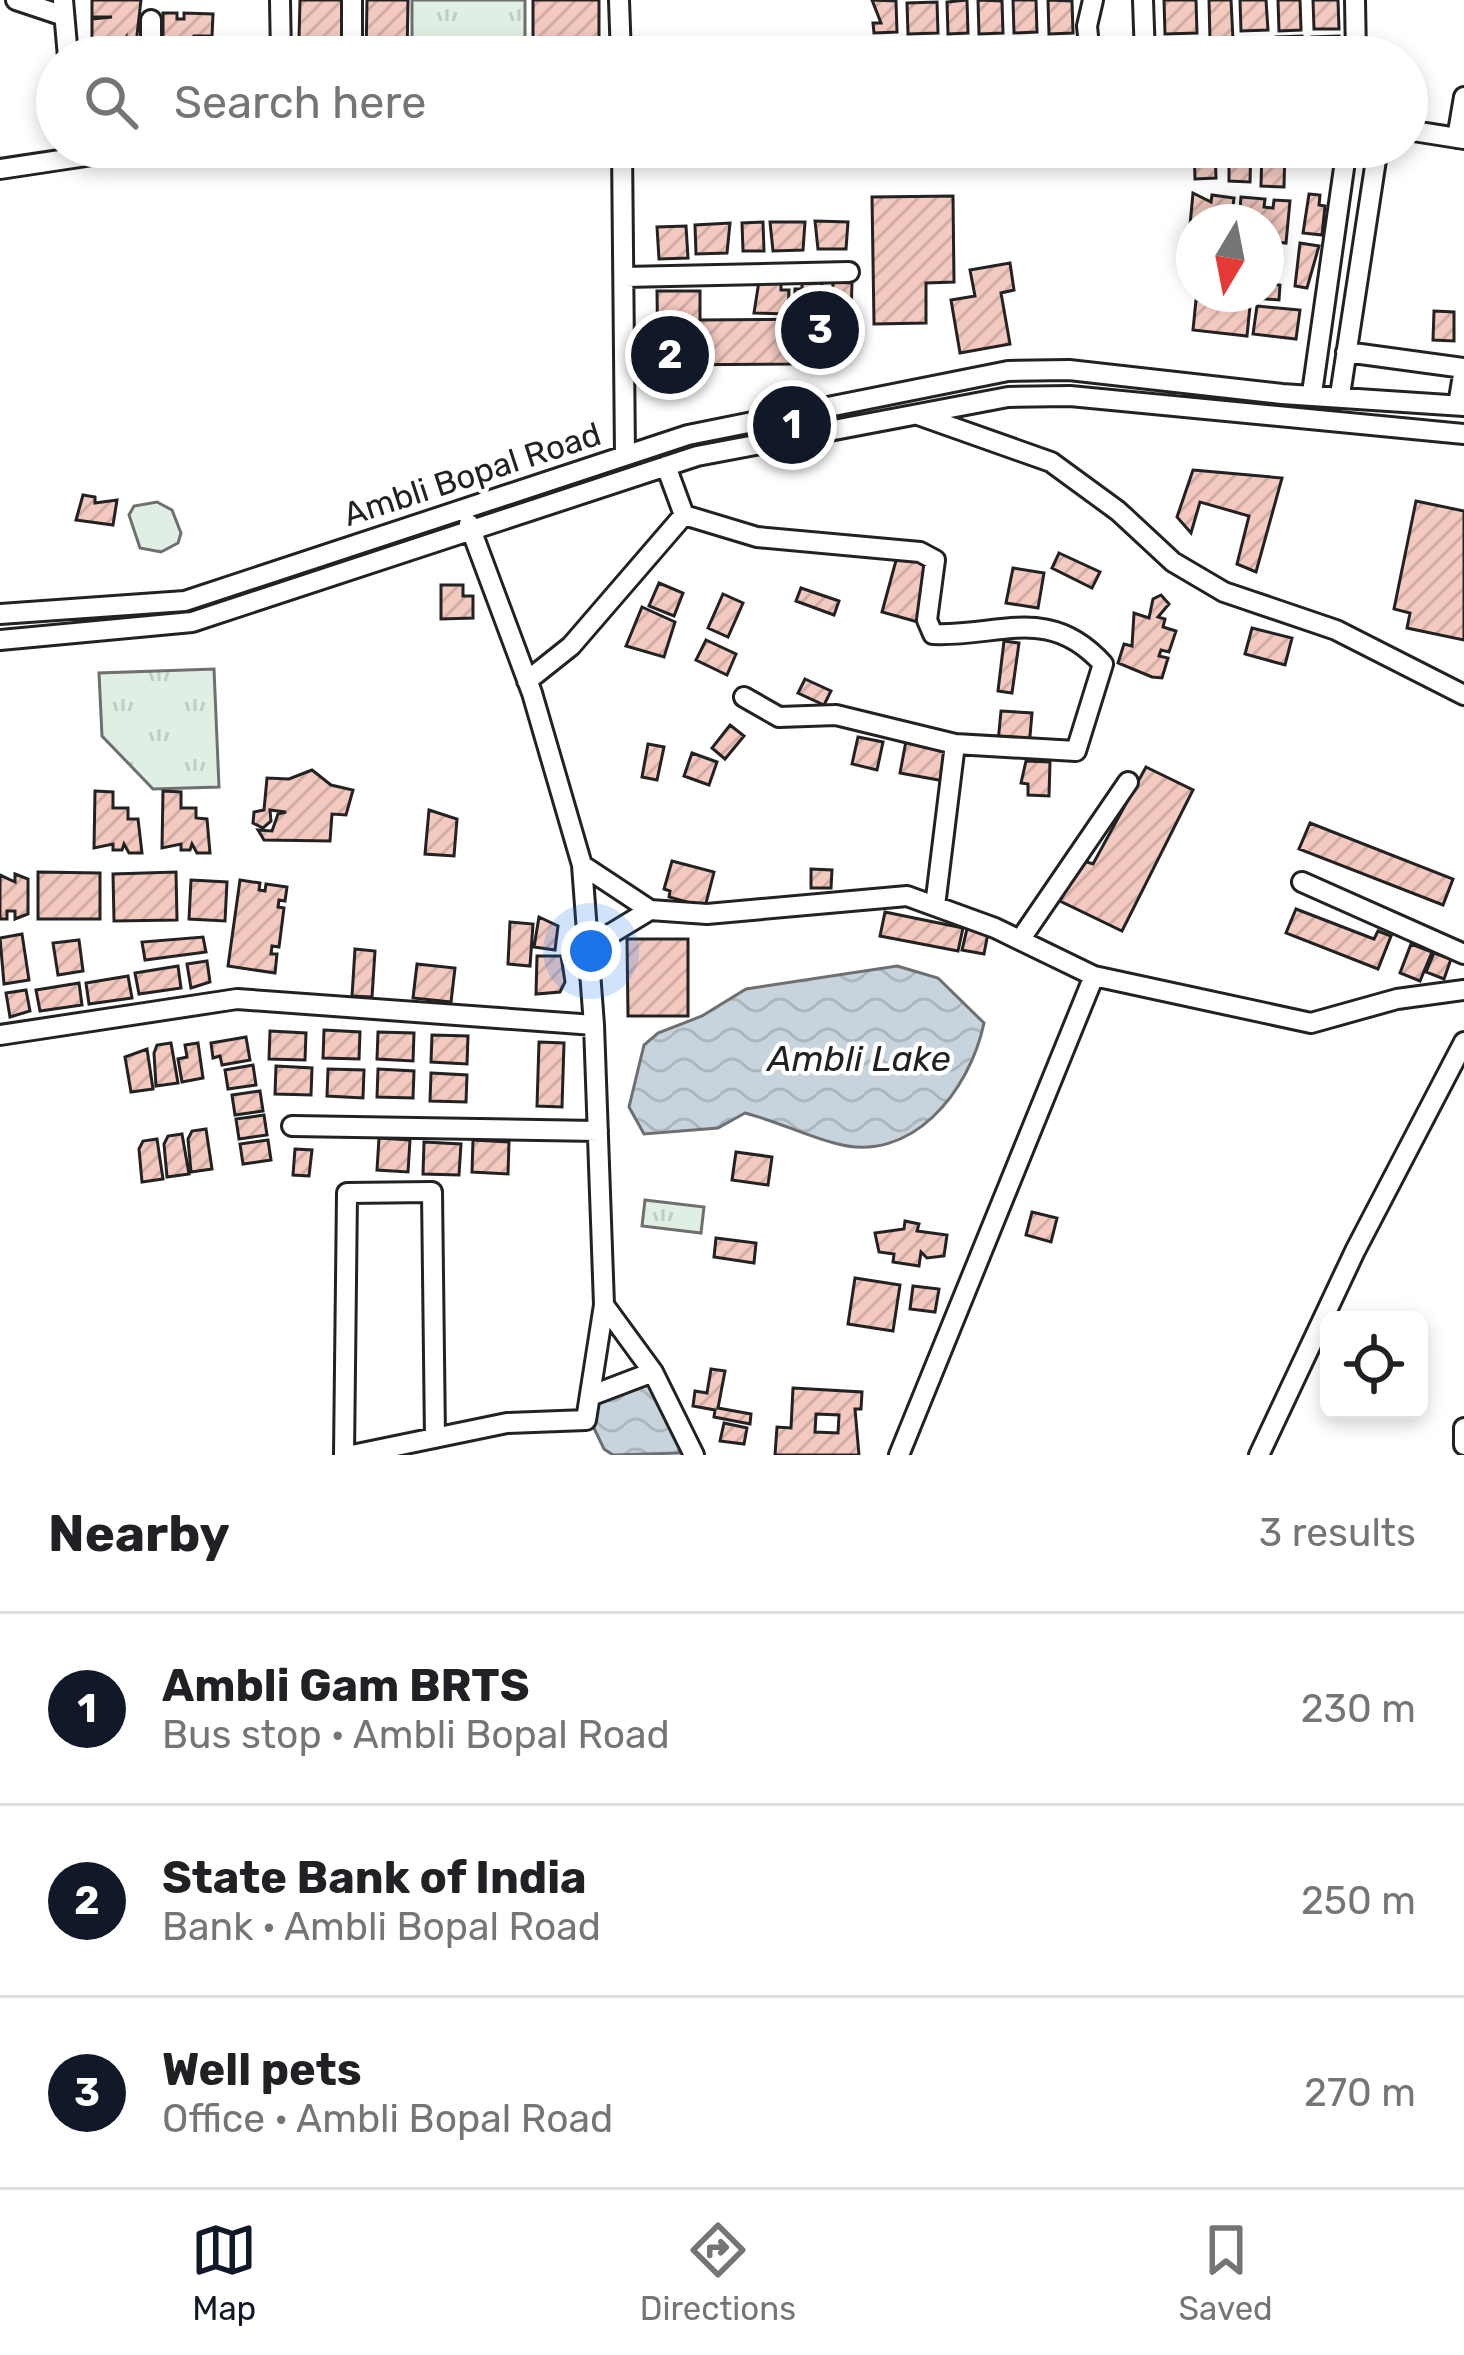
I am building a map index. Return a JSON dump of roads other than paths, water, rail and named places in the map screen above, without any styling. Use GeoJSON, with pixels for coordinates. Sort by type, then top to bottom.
{"type":"FeatureCollection","features":[{"type":"Feature","properties":{"kind":"street"},"geometry":{"type":"LineString","coordinates":[[16,0],[63,8]]}},
{"type":"Feature","properties":{"kind":"street"},"geometry":{"type":"LineString","coordinates":[[280,0],[281,36]]}},
{"type":"Feature","properties":{"kind":"street"},"geometry":{"type":"LineString","coordinates":[[352,0],[352,36]]}},
{"type":"Feature","properties":{"kind":"street"},"geometry":{"type":"LineString","coordinates":[[619,0],[620,36]]}},
{"type":"Feature","properties":{"kind":"street"},"geometry":{"type":"LineString","coordinates":[[1091,36],[1093,0]]}},
{"type":"Feature","properties":{"kind":"street"},"geometry":{"type":"LineString","coordinates":[[1143,0],[1144,36]]}},
{"type":"Feature","properties":{"kind":"street"},"geometry":{"type":"LineString","coordinates":[[1355,0],[1356,36]]}},
{"type":"Feature","properties":{"kind":"street"},"geometry":{"type":"LineString","coordinates":[[151,20],[151,36]]}},
{"type":"Feature","properties":{"kind":"street"},"geometry":{"type":"LineString","coordinates":[[1428,134],[1461,139],[1464,97]]}},
{"type":"Feature","properties":{"kind":"street"},"geometry":{"type":"LineString","coordinates":[[0,170],[36,161]]}},
{"type":"Feature","properties":{"kind":"street"},"geometry":{"type":"LineString","coordinates":[[622,168],[625,455]]}},
{"type":"Feature","properties":{"kind":"street"},"geometry":{"type":"LineString","coordinates":[[1312,393],[1344,168]]}},
{"type":"Feature","properties":{"kind":"street"},"geometry":{"type":"LineString","coordinates":[[1340,395],[1375,168]]}},
{"type":"Feature","properties":{"kind":"street"},"geometry":{"type":"LineString","coordinates":[[623,277],[849,272]]}},
{"type":"Feature","properties":{"kind":"street"},"geometry":{"type":"LineString","coordinates":[[1346,352],[1464,368],[1461,405]]}},
{"type":"Feature","properties":{"kind":"street","name":"Ambli Bopal Road"},"geometry":{"type":"LineString","coordinates":[[0,614],[185,602],[688,435],[1008,371],[1069,370],[1461,405]]}},
{"type":"Feature","properties":{"kind":"street","name":"Ambli Bopal Road"},"geometry":{"type":"LineString","coordinates":[[0,640],[192,622],[697,456],[1009,397],[1070,396],[1464,434]]}},
{"type":"Feature","properties":{"kind":"street"},"geometry":{"type":"LineString","coordinates":[[913,414],[1051,463],[1118,511],[1173,562],[1224,592],[1336,630],[1464,695]]}},
{"type":"Feature","properties":{"kind":"street"},"geometry":{"type":"LineString","coordinates":[[688,435],[697,456]]}},
{"type":"Feature","properties":{"kind":"street"},"geometry":{"type":"LineString","coordinates":[[666,466],[684,515]]}},
{"type":"Feature","properties":{"kind":"street"},"geometry":{"type":"LineString","coordinates":[[435,1438],[432,1192],[347,1193],[348,1455],[435,1438],[507,1423],[586,1420],[604,1305],[595,1024],[582,865],[527,680],[463,506]]}},
{"type":"Feature","properties":{"kind":"street"},"geometry":{"type":"LineString","coordinates":[[527,680],[571,646],[684,515]]}},
{"type":"Feature","properties":{"kind":"street"},"geometry":{"type":"LineString","coordinates":[[684,515],[757,537],[920,552],[935,560],[927,620],[933,634],[960,635],[996,626],[1046,628],[1088,647],[1103,664],[1076,752],[955,744],[836,716],[779,717],[744,697]]}},
{"type":"Feature","properties":{"kind":"street"},"geometry":{"type":"LineString","coordinates":[[935,907],[955,744]]}},
{"type":"Feature","properties":{"kind":"street"},"geometry":{"type":"LineString","coordinates":[[1020,940],[1128,782]]}},
{"type":"Feature","properties":{"kind":"street"},"geometry":{"type":"LineString","coordinates":[[582,865],[650,910],[707,914],[907,896],[1020,940],[1094,976],[1311,1023],[1397,1000],[1464,990]]}},
{"type":"Feature","properties":{"kind":"street"},"geometry":{"type":"LineString","coordinates":[[1302,882],[1464,954]]}},
{"type":"Feature","properties":{"kind":"street"},"geometry":{"type":"LineString","coordinates":[[589,947],[650,910]]}},
{"type":"Feature","properties":{"kind":"street"},"geometry":{"type":"LineString","coordinates":[[899,1455],[1094,976]]}},
{"type":"Feature","properties":{"kind":"street"},"geometry":{"type":"LineString","coordinates":[[0,1035],[237,1000],[595,1024]]}},
{"type":"Feature","properties":{"kind":"street"},"geometry":{"type":"LineString","coordinates":[[1258,1455],[1355,1252],[1464,1042]]}},
{"type":"Feature","properties":{"kind":"street"},"geometry":{"type":"LineString","coordinates":[[292,1126],[598,1131]]}},
{"type":"Feature","properties":{"kind":"street"},"geometry":{"type":"LineString","coordinates":[[604,1305],[653,1372],[694,1455]]}},
{"type":"Feature","properties":{"kind":"street"},"geometry":{"type":"LineString","coordinates":[[590,1396],[653,1372]]}},
{"type":"Feature","properties":{"kind":"street"},"geometry":{"type":"LineString","coordinates":[[1464,1428],[1464,1444]]}},
{"type":"Feature","properties":{"kind":"water","name":"Ambli Lake"},"geometry":{"type":"Polygon","coordinates":[[[897,966],[938,978],[984,1023],[966,1073],[951,1096],[912,1133],[862,1147],[834,1143],[745,1113],[718,1128],[644,1134],[629,1107],[644,1045],[658,1033],[702,1016],[746,989],[897,966]]]}},
{"type":"Feature","properties":{"kind":"water"},"geometry":{"type":"Polygon","coordinates":[[[633,1381],[658,1386],[684,1438],[679,1453],[613,1455],[604,1449],[591,1422],[603,1395],[633,1381]]]}},
{"type":"Feature","properties":{"kind":"place","name":"Well pets"},"geometry":{"type":"Point","coordinates":[820,330]}},
{"type":"Feature","properties":{"kind":"place","name":"State Bank of India"},"geometry":{"type":"Point","coordinates":[670,355]}},
{"type":"Feature","properties":{"kind":"place","name":"Ambli Gam BRTS"},"geometry":{"type":"Point","coordinates":[792,425]}}]}
